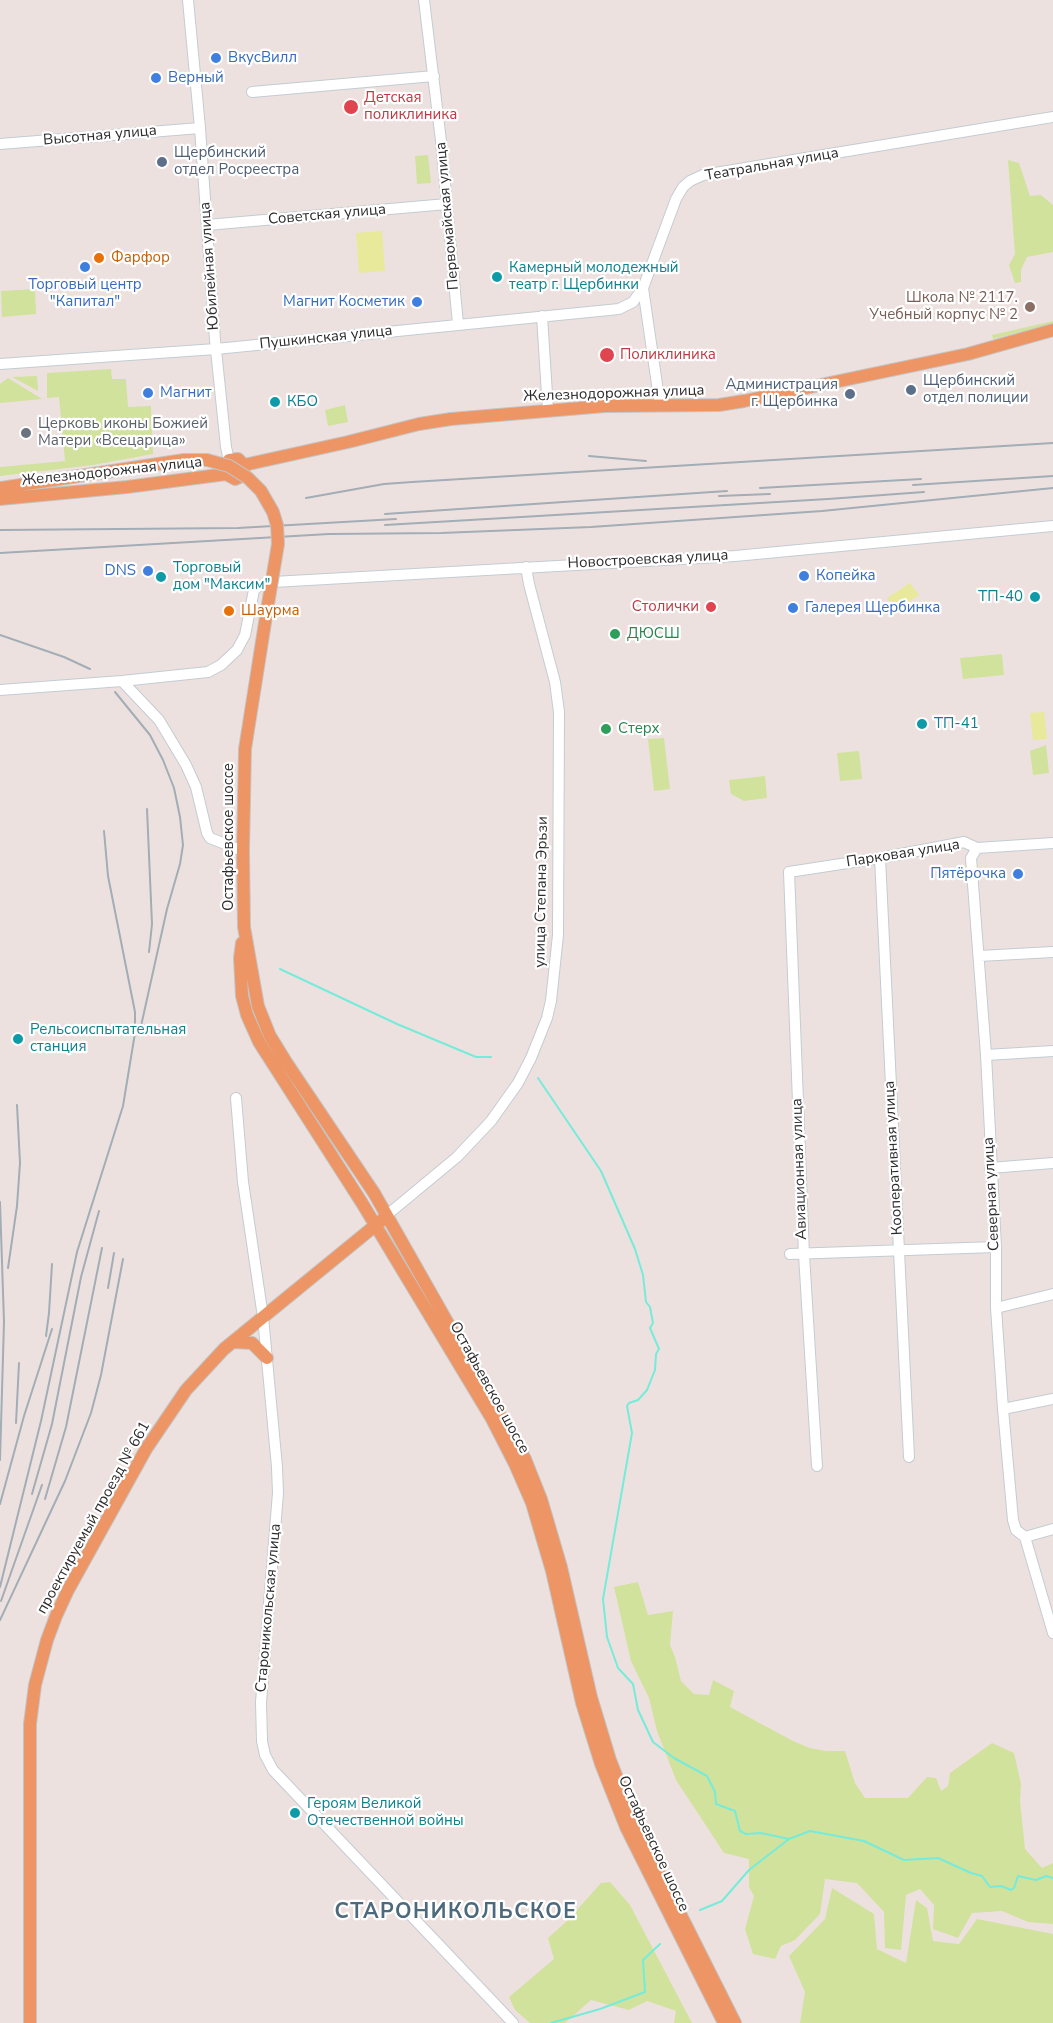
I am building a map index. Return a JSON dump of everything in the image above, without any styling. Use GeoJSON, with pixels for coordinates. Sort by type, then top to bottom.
{"type":"FeatureCollection","features":[{"type":"Feature","properties":{"kind":"main road","name":"Железнодорожная улица"},"geometry":{"type":"LineString","coordinates":[[229,460],[225,468],[226,474],[232,479],[240,478],[245,471],[244,465],[418,424],[548,410],[719,405],[968,354],[1053,330]]}},
{"type":"Feature","properties":{"kind":"main road"},"geometry":{"type":"LineString","coordinates":[[229,460],[238,459],[244,465]]}},
{"type":"Feature","properties":{"kind":"main road","name":"Остафьевское шоссе"},"geometry":{"type":"LineString","coordinates":[[0,488],[184,460],[207,460],[235,469],[256,485],[270,506],[277,525],[278,551],[250,708],[245,749],[244,927],[240,958],[242,996],[252,1029],[269,1059],[375,1225],[492,1419],[532,1503],[552,1571],[582,1703],[601,1764],[630,1837],[724,2023]]}},
{"type":"Feature","properties":{"kind":"main road","name":"Железнодорожная улица"},"geometry":{"type":"LineString","coordinates":[[0,499],[127,487],[226,474]]}},
{"type":"Feature","properties":{"kind":"main road","name":"Остафьевское шоссе"},"geometry":{"type":"LineString","coordinates":[[244,927],[254,989],[270,1036],[387,1215],[525,1460],[541,1499],[561,1567],[591,1698],[610,1760],[635,1824],[735,2023]]}},
{"type":"Feature","properties":{"kind":"main road","name":"улица Степана Эрьзи"},"geometry":{"type":"LineString","coordinates":[[263,1317],[387,1215]]}},
{"type":"Feature","properties":{"kind":"main road","name":"проектируемый проезд № 661"},"geometry":{"type":"LineString","coordinates":[[30,2023],[30,1724],[35,1685],[47,1640],[68,1590],[146,1449],[186,1390],[233,1342],[263,1317]]}},
{"type":"Feature","properties":{"kind":"main road"},"geometry":{"type":"LineString","coordinates":[[233,1342],[252,1343],[267,1358]]}},
{"type":"Feature","properties":{"kind":"street","name":"Юбилейная улица"},"geometry":{"type":"LineString","coordinates":[[188,0],[216,349],[229,460]]}},
{"type":"Feature","properties":{"kind":"street","name":"Первомайская улица"},"geometry":{"type":"LineString","coordinates":[[424,0],[434,76],[458,324]]}},
{"type":"Feature","properties":{"kind":"street"},"geometry":{"type":"LineString","coordinates":[[252,92],[434,76]]}},
{"type":"Feature","properties":{"kind":"street","name":"Театральная улица"},"geometry":{"type":"LineString","coordinates":[[660,405],[643,288],[676,199],[683,187],[690,181],[703,175],[1053,117]]}},
{"type":"Feature","properties":{"kind":"street","name":"Высотная улица"},"geometry":{"type":"LineString","coordinates":[[0,144],[200,128]]}},
{"type":"Feature","properties":{"kind":"street","name":"Советская улица"},"geometry":{"type":"LineString","coordinates":[[207,225],[447,204]]}},
{"type":"Feature","properties":{"kind":"street","name":"Пушкинская улица"},"geometry":{"type":"LineString","coordinates":[[0,364],[216,349],[620,309],[633,302],[643,288]]}},
{"type":"Feature","properties":{"kind":"street"},"geometry":{"type":"LineString","coordinates":[[542,316],[548,410]]}},
{"type":"Feature","properties":{"kind":"street","name":"Новостроевская улица"},"geometry":{"type":"LineString","coordinates":[[122,681],[194,675],[208,672],[221,665],[237,650],[245,635],[254,590],[273,582],[735,556],[1053,526]]}},
{"type":"Feature","properties":{"kind":"street","name":"улица Степана Эрьзи"},"geometry":{"type":"LineString","coordinates":[[387,1215],[457,1157],[501,1108],[531,1058],[547,1018],[551,1001],[558,935],[559,712],[555,682],[526,567]]}},
{"type":"Feature","properties":{"kind":"street"},"geometry":{"type":"LineString","coordinates":[[0,690],[122,681],[159,720],[186,765],[210,838],[243,850]]}},
{"type":"Feature","properties":{"kind":"street","name":"Парковая улица"},"geometry":{"type":"LineString","coordinates":[[789,872],[964,842],[977,848],[1053,843]]}},
{"type":"Feature","properties":{"kind":"street","name":"Северная улица"},"geometry":{"type":"LineString","coordinates":[[977,848],[971,858],[986,1056],[990,1168],[996,1247],[996,1308],[1013,1520],[1016,1530],[1025,1537],[1053,1634]]}},
{"type":"Feature","properties":{"kind":"street","name":"Кооперативная улица"},"geometry":{"type":"LineString","coordinates":[[880,858],[909,1457]]}},
{"type":"Feature","properties":{"kind":"street","name":"Авиационная улица"},"geometry":{"type":"LineString","coordinates":[[789,872],[804,1255],[817,1466]]}},
{"type":"Feature","properties":{"kind":"street"},"geometry":{"type":"LineString","coordinates":[[979,956],[1053,952]]}},
{"type":"Feature","properties":{"kind":"street"},"geometry":{"type":"LineString","coordinates":[[986,1056],[1053,1051]]}},
{"type":"Feature","properties":{"kind":"street","name":"Староникольская улица"},"geometry":{"type":"LineString","coordinates":[[236,1098],[243,1182],[263,1317],[278,1493],[261,1702],[261,1732],[265,1755],[273,1770],[513,2023]]}},
{"type":"Feature","properties":{"kind":"street"},"geometry":{"type":"LineString","coordinates":[[990,1168],[1053,1163]]}},
{"type":"Feature","properties":{"kind":"street"},"geometry":{"type":"LineString","coordinates":[[790,1254],[996,1247]]}},
{"type":"Feature","properties":{"kind":"street"},"geometry":{"type":"LineString","coordinates":[[996,1308],[1053,1294]]}},
{"type":"Feature","properties":{"kind":"street"},"geometry":{"type":"LineString","coordinates":[[1003,1409],[1053,1399]]}},
{"type":"Feature","properties":{"kind":"street"},"geometry":{"type":"LineString","coordinates":[[1025,1537],[1053,1529]]}},
{"type":"Feature","properties":{"kind":"green space"},"geometry":{"type":"Polygon","coordinates":[[[428,155],[431,183],[417,184],[415,156],[428,155]]]}},
{"type":"Feature","properties":{"kind":"green space"},"geometry":{"type":"Polygon","coordinates":[[[1008,160],[1019,163],[1030,196],[1041,195],[1053,205],[1053,252],[1027,257],[1021,270],[1021,282],[1015,283],[1009,265],[1015,254],[1008,160]]]}},
{"type":"Feature","properties":{"kind":"green space"},"geometry":{"type":"Polygon","coordinates":[[[382,231],[385,271],[359,273],[356,233],[382,231]]]}},
{"type":"Feature","properties":{"kind":"green space"},"geometry":{"type":"Polygon","coordinates":[[[35,289],[36,314],[2,317],[1,291],[35,289]]]}},
{"type":"Feature","properties":{"kind":"green space"},"geometry":{"type":"Polygon","coordinates":[[[1053,321],[1053,324],[993,339],[992,335],[1053,321]]]}},
{"type":"Feature","properties":{"kind":"green space"},"geometry":{"type":"Polygon","coordinates":[[[111,369],[112,379],[126,379],[128,407],[151,406],[153,454],[93,465],[0,476],[0,467],[65,461],[59,397],[47,398],[47,373],[111,369]]]}},
{"type":"Feature","properties":{"kind":"green space"},"geometry":{"type":"Polygon","coordinates":[[[37,376],[38,391],[12,377],[37,376]]]}},
{"type":"Feature","properties":{"kind":"green space"},"geometry":{"type":"Polygon","coordinates":[[[8,378],[42,399],[0,403],[0,384],[8,378]]]}},
{"type":"Feature","properties":{"kind":"green space"},"geometry":{"type":"Polygon","coordinates":[[[345,405],[348,422],[328,426],[325,410],[345,405]]]}},
{"type":"Feature","properties":{"kind":"green space"},"geometry":{"type":"Polygon","coordinates":[[[910,583],[919,595],[895,611],[887,598],[910,583]]]}},
{"type":"Feature","properties":{"kind":"green space"},"geometry":{"type":"Polygon","coordinates":[[[1002,654],[1004,675],[963,679],[960,658],[1002,654]]]}},
{"type":"Feature","properties":{"kind":"green space"},"geometry":{"type":"Polygon","coordinates":[[[1044,712],[1047,739],[1033,740],[1030,713],[1044,712]]]}},
{"type":"Feature","properties":{"kind":"green space"},"geometry":{"type":"Polygon","coordinates":[[[664,738],[670,789],[654,791],[648,739],[664,738]]]}},
{"type":"Feature","properties":{"kind":"green space"},"geometry":{"type":"Polygon","coordinates":[[[1046,745],[1049,773],[1033,775],[1030,751],[1046,745]]]}},
{"type":"Feature","properties":{"kind":"green space"},"geometry":{"type":"Polygon","coordinates":[[[859,751],[862,779],[840,781],[837,753],[859,751]]]}},
{"type":"Feature","properties":{"kind":"green space"},"geometry":{"type":"Polygon","coordinates":[[[765,776],[767,798],[744,801],[731,794],[729,780],[765,776]]]}},
{"type":"Feature","properties":{"kind":"green space"},"geometry":{"type":"Polygon","coordinates":[[[638,1582],[648,1615],[673,1611],[670,1645],[681,1681],[694,1694],[709,1695],[713,1680],[734,1691],[730,1707],[793,1741],[810,1748],[845,1751],[855,1783],[865,1798],[908,1798],[927,1777],[936,1778],[941,1791],[948,1786],[950,1773],[992,1743],[1014,1753],[1021,1784],[1020,1801],[1025,1849],[1042,1868],[1053,1863],[1053,1924],[1028,1922],[1002,1911],[972,1913],[958,1938],[933,1929],[934,1905],[920,1889],[906,1895],[901,1950],[885,1948],[884,1912],[857,1883],[825,1879],[820,1914],[795,1940],[781,1946],[775,1959],[753,1954],[745,1929],[754,1896],[749,1887],[749,1859],[724,1853],[676,1780],[657,1731],[649,1698],[631,1661],[614,1587],[638,1582]]]}},
{"type":"Feature","properties":{"kind":"green space"},"geometry":{"type":"Polygon","coordinates":[[[610,1882],[630,1905],[692,2023],[674,2023],[676,2011],[647,2001],[629,2010],[591,2000],[565,2023],[530,2023],[515,2010],[509,1997],[554,1959],[548,1938],[568,1920],[601,1883],[610,1882]]]}},
{"type":"Feature","properties":{"kind":"green space"},"geometry":{"type":"Polygon","coordinates":[[[832,1888],[874,1914],[877,1949],[906,1963],[916,1900],[927,1908],[933,1941],[959,1944],[977,1919],[1053,1934],[1053,2023],[800,2023],[805,1992],[789,1956],[825,1919],[832,1888]]]}},
{"type":"Feature","properties":{"kind":"waterway"},"geometry":{"type":"LineString","coordinates":[[280,969],[397,1024],[476,1057],[491,1057]]}},
{"type":"Feature","properties":{"kind":"waterway"},"geometry":{"type":"LineString","coordinates":[[538,1078],[601,1171],[635,1249],[643,1275],[646,1302],[650,1307],[653,1323],[650,1328],[659,1349],[656,1354],[655,1370],[647,1390],[638,1400],[627,1406],[632,1433],[603,1599],[607,1637],[618,1668],[633,1684],[638,1710],[653,1742],[674,1758],[707,1776],[715,1792],[716,1804],[735,1811],[740,1831],[746,1834],[761,1833],[789,1839]]}},
{"type":"Feature","properties":{"kind":"waterway"},"geometry":{"type":"LineString","coordinates":[[700,1910],[722,1901],[749,1870],[789,1839],[810,1831],[864,1841],[904,1860],[938,1858],[982,1876],[990,1887],[1001,1886],[1011,1890],[1018,1876],[1036,1880],[1046,1876],[1053,1878]]}},
{"type":"Feature","properties":{"kind":"waterway"},"geometry":{"type":"LineString","coordinates":[[551,2023],[600,2009],[645,1992],[643,1960],[660,1944]]}},
{"type":"Feature","properties":{"kind":"railway"},"geometry":{"type":"LineString","coordinates":[[306,498],[384,484],[1053,443]]}},
{"type":"Feature","properties":{"kind":"railway"},"geometry":{"type":"LineString","coordinates":[[589,456],[646,461]]}},
{"type":"Feature","properties":{"kind":"railway"},"geometry":{"type":"LineString","coordinates":[[913,485],[1053,476]]}},
{"type":"Feature","properties":{"kind":"railway"},"geometry":{"type":"LineString","coordinates":[[760,488],[921,479]]}},
{"type":"Feature","properties":{"kind":"railway"},"geometry":{"type":"LineString","coordinates":[[0,553],[329,534],[441,533],[591,527],[822,511],[1053,488]]}},
{"type":"Feature","properties":{"kind":"railway"},"geometry":{"type":"LineString","coordinates":[[385,514],[727,491]]}},
{"type":"Feature","properties":{"kind":"railway"},"geometry":{"type":"LineString","coordinates":[[385,525],[924,492]]}},
{"type":"Feature","properties":{"kind":"railway"},"geometry":{"type":"LineString","coordinates":[[719,496],[770,494]]}},
{"type":"Feature","properties":{"kind":"railway"},"geometry":{"type":"LineString","coordinates":[[0,530],[238,528],[396,519]]}},
{"type":"Feature","properties":{"kind":"railway"},"geometry":{"type":"LineString","coordinates":[[0,635],[64,657],[90,669]]}},
{"type":"Feature","properties":{"kind":"railway"},"geometry":{"type":"LineString","coordinates":[[115,692],[150,735],[163,760],[174,788],[183,845],[141,1026]]}},
{"type":"Feature","properties":{"kind":"railway"},"geometry":{"type":"LineString","coordinates":[[147,809],[152,924],[149,952]]}},
{"type":"Feature","properties":{"kind":"railway"},"geometry":{"type":"LineString","coordinates":[[0,1587],[41,1421],[77,1252],[123,1106],[135,1033],[135,1012],[108,876],[104,831]]}},
{"type":"Feature","properties":{"kind":"railway"},"geometry":{"type":"LineString","coordinates":[[8,1268],[17,1206],[20,1163],[17,1105]]}},
{"type":"Feature","properties":{"kind":"railway"},"geometry":{"type":"LineString","coordinates":[[0,1202],[4,1322],[0,1460]]}},
{"type":"Feature","properties":{"kind":"railway"},"geometry":{"type":"LineString","coordinates":[[32,1494],[52,1424],[81,1277],[99,1211]]}},
{"type":"Feature","properties":{"kind":"railway"},"geometry":{"type":"LineString","coordinates":[[45,1499],[66,1427],[102,1248]]}},
{"type":"Feature","properties":{"kind":"railway"},"geometry":{"type":"LineString","coordinates":[[108,1288],[114,1253]]}},
{"type":"Feature","properties":{"kind":"railway"},"geometry":{"type":"LineString","coordinates":[[0,1620],[65,1481],[91,1413],[101,1375],[123,1259]]}},
{"type":"Feature","properties":{"kind":"railway"},"geometry":{"type":"LineString","coordinates":[[46,1336],[52,1264]]}},
{"type":"Feature","properties":{"kind":"railway"},"geometry":{"type":"LineString","coordinates":[[0,1504],[24,1416],[52,1329]]}},
{"type":"Feature","properties":{"kind":"railway"},"geometry":{"type":"LineString","coordinates":[[16,1423],[19,1363]]}},
{"type":"Feature","properties":{"kind":"railway"},"geometry":{"type":"LineString","coordinates":[[1,1601],[42,1485]]}},
{"type":"Feature","properties":{"kind":"place","name":"ВкусВилл"},"geometry":{"type":"Point","coordinates":[216,58]}},
{"type":"Feature","properties":{"kind":"place","name":"Верный"},"geometry":{"type":"Point","coordinates":[156,78]}},
{"type":"Feature","properties":{"kind":"place","name":"Детская поликлиника"},"geometry":{"type":"Point","coordinates":[351,107]}},
{"type":"Feature","properties":{"kind":"place","name":"Щербинский отдел Росреестра"},"geometry":{"type":"Point","coordinates":[162,162]}},
{"type":"Feature","properties":{"kind":"place","name":"Фарфор"},"geometry":{"type":"Point","coordinates":[99,258]}},
{"type":"Feature","properties":{"kind":"place","name":"Торговый центр \"Капитал\""},"geometry":{"type":"Point","coordinates":[85,267]}},
{"type":"Feature","properties":{"kind":"place","name":"Камерный молодежный театр г. Щербинки"},"geometry":{"type":"Point","coordinates":[497,277]}},
{"type":"Feature","properties":{"kind":"place","name":"Магнит Косметик"},"geometry":{"type":"Point","coordinates":[417,302]}},
{"type":"Feature","properties":{"kind":"place","name":"Школа № 2117. Учебный корпус № 2"},"geometry":{"type":"Point","coordinates":[1030,307]}},
{"type":"Feature","properties":{"kind":"place","name":"Поликлиника"},"geometry":{"type":"Point","coordinates":[607,355]}},
{"type":"Feature","properties":{"kind":"place","name":"Щербинский отдел полиции"},"geometry":{"type":"Point","coordinates":[911,390]}},
{"type":"Feature","properties":{"kind":"place","name":"Магнит"},"geometry":{"type":"Point","coordinates":[148,393]}},
{"type":"Feature","properties":{"kind":"place","name":"Администрация г. Щербинка"},"geometry":{"type":"Point","coordinates":[850,394]}},
{"type":"Feature","properties":{"kind":"place","name":"КБО"},"geometry":{"type":"Point","coordinates":[275,402]}},
{"type":"Feature","properties":{"kind":"place","name":"Церковь иконы Божией Матери «Всецарица»"},"geometry":{"type":"Point","coordinates":[26,433]}},
{"type":"Feature","properties":{"kind":"place","name":"DNS"},"geometry":{"type":"Point","coordinates":[148,571]}},
{"type":"Feature","properties":{"kind":"place","name":"Копейка"},"geometry":{"type":"Point","coordinates":[804,576]}},
{"type":"Feature","properties":{"kind":"place","name":"Торговый дом \"Максим\""},"geometry":{"type":"Point","coordinates":[161,577]}},
{"type":"Feature","properties":{"kind":"place","name":"ТП-40"},"geometry":{"type":"Point","coordinates":[1035,597]}},
{"type":"Feature","properties":{"kind":"place","name":"Столички"},"geometry":{"type":"Point","coordinates":[711,607]}},
{"type":"Feature","properties":{"kind":"place","name":"Галерея Щербинка"},"geometry":{"type":"Point","coordinates":[793,608]}},
{"type":"Feature","properties":{"kind":"place","name":"Шаурма"},"geometry":{"type":"Point","coordinates":[229,611]}},
{"type":"Feature","properties":{"kind":"place","name":"ДЮСШ"},"geometry":{"type":"Point","coordinates":[615,634]}},
{"type":"Feature","properties":{"kind":"place","name":"ТП-41"},"geometry":{"type":"Point","coordinates":[922,724]}},
{"type":"Feature","properties":{"kind":"place","name":"Стерх"},"geometry":{"type":"Point","coordinates":[606,729]}},
{"type":"Feature","properties":{"kind":"place","name":"Пятёрочка"},"geometry":{"type":"Point","coordinates":[1018,874]}},
{"type":"Feature","properties":{"kind":"place","name":"Рельсоиспытательная станция"},"geometry":{"type":"Point","coordinates":[18,1039]}},
{"type":"Feature","properties":{"kind":"place","name":"Героям Великой Отечественной войны"},"geometry":{"type":"Point","coordinates":[295,1813]}},
{"type":"Feature","properties":{"kind":"district","name":"СТАРОНИКОЛЬСКОЕ"},"geometry":{"type":"Point","coordinates":[456,1913]}}]}
